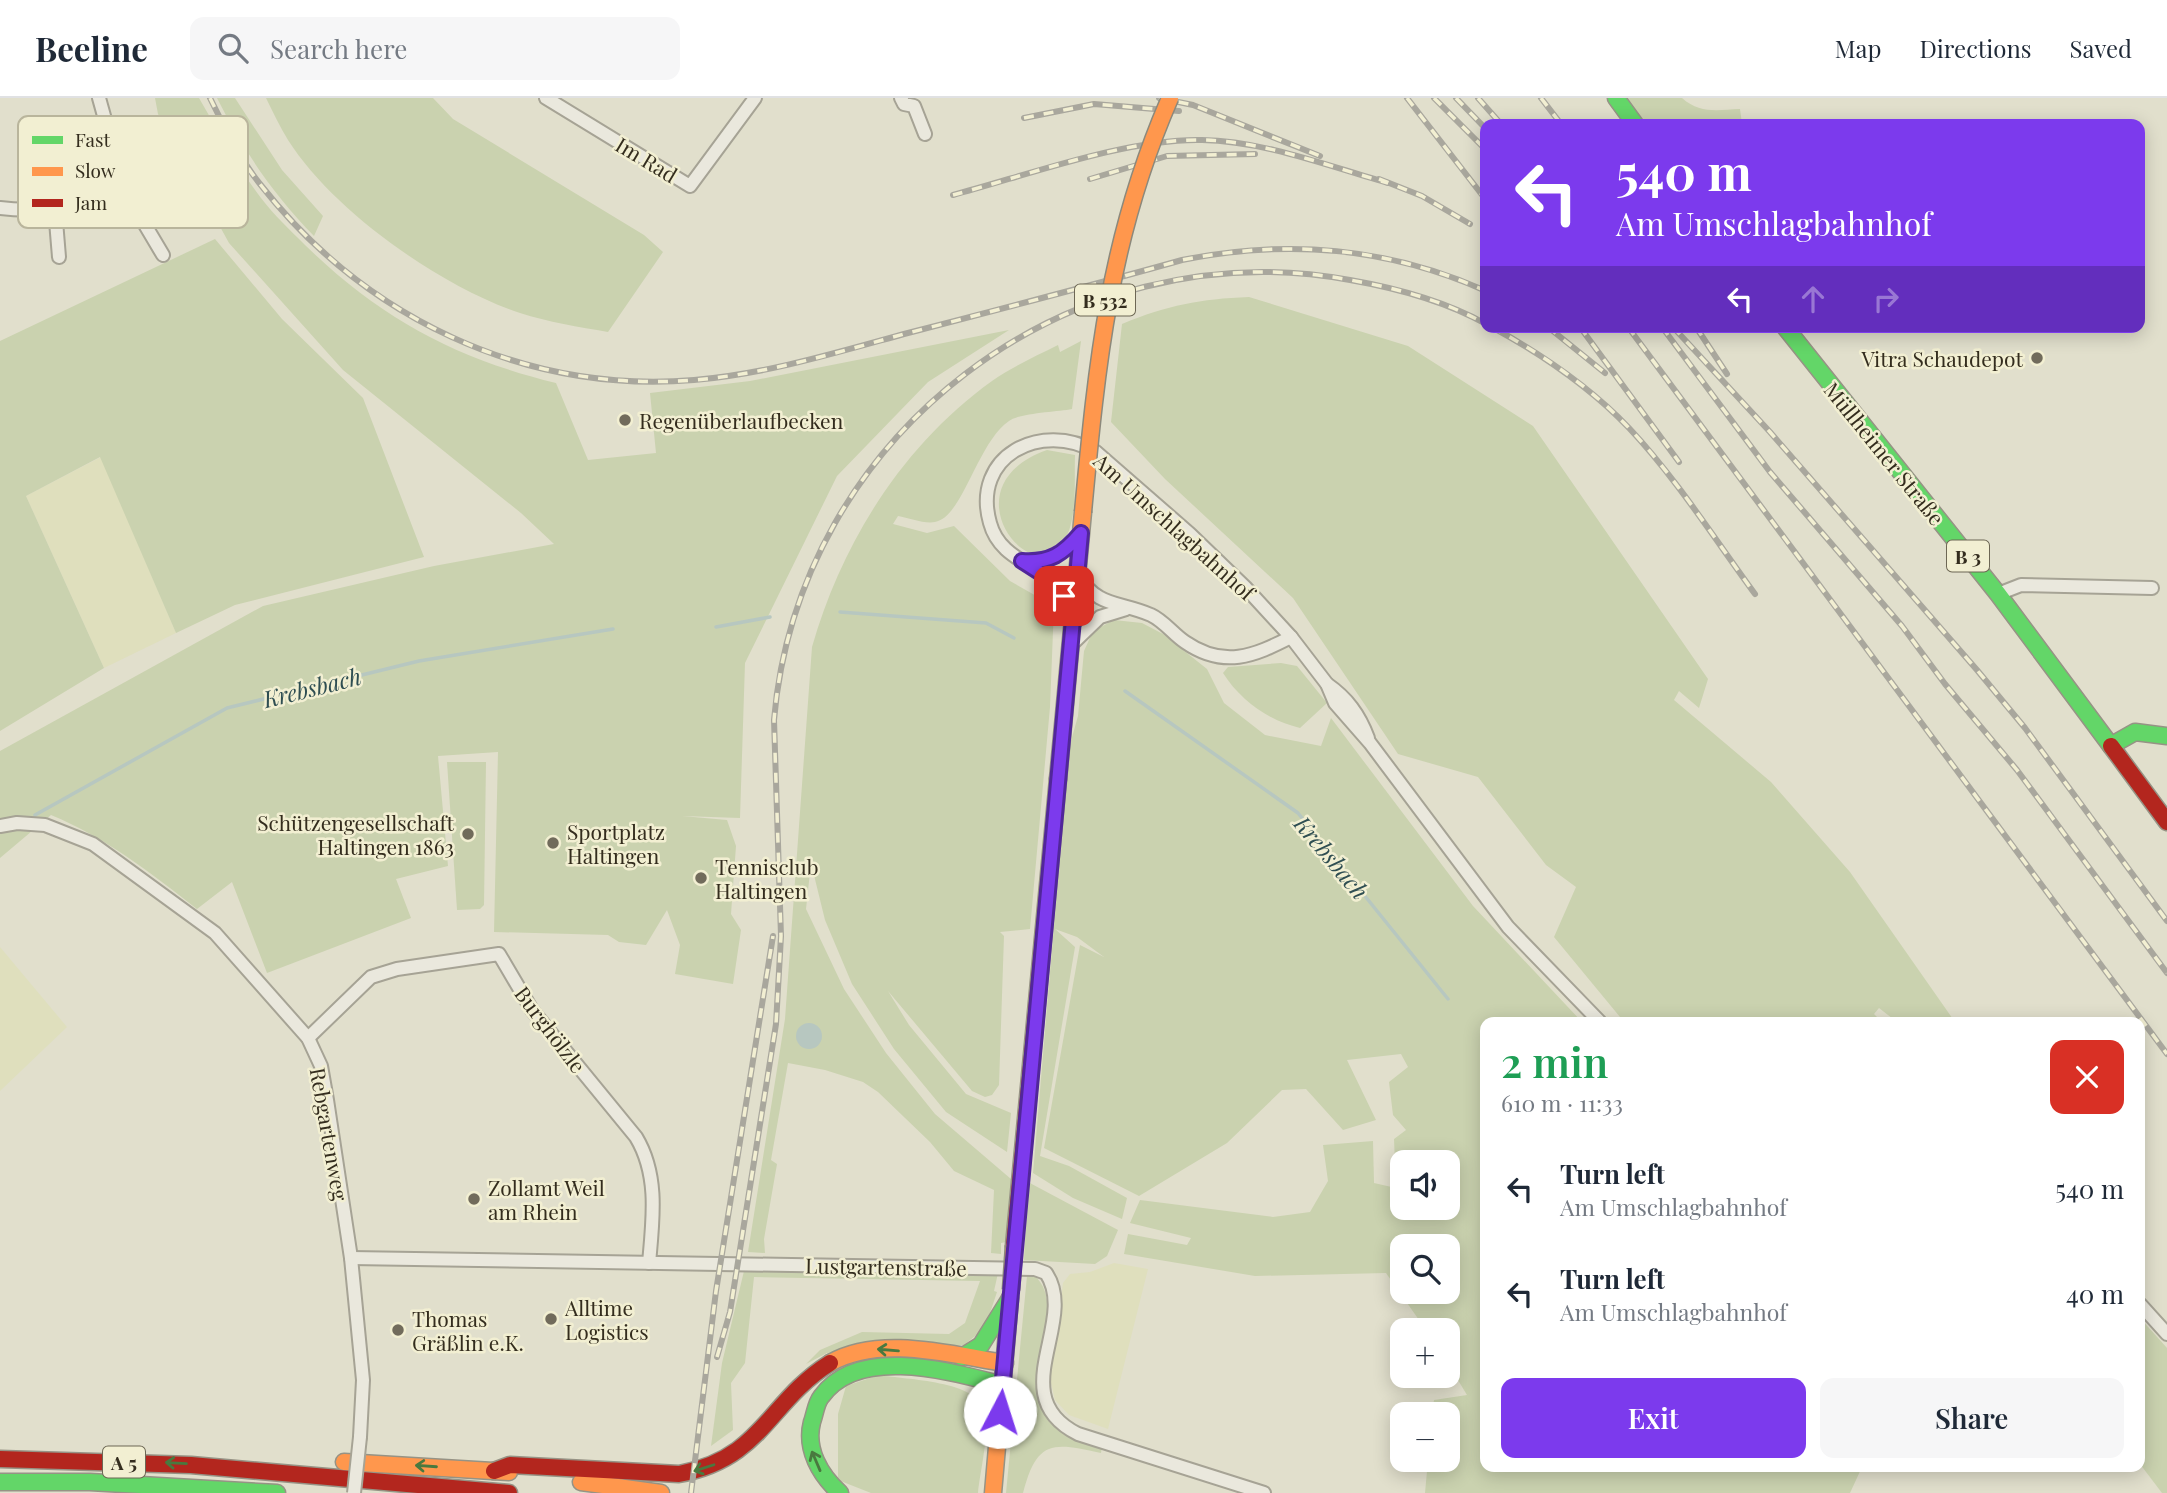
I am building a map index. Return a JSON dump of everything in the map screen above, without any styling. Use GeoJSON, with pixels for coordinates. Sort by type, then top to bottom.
{"type":"FeatureCollection","features":[{"type":"Feature","properties":{"kind":"main road","name":"B 532"},"geometry":{"type":"LineString","coordinates":[[993,1493],[1100,335],[1111,270],[1134,185],[1170,98]]}},
{"type":"Feature","properties":{"kind":"main road"},"geometry":{"type":"LineString","coordinates":[[1616,98],[1632,119]]}},
{"type":"Feature","properties":{"kind":"main road","name":"Müllheimer Straße"},"geometry":{"type":"LineString","coordinates":[[1790,333],[1998,594],[2112,745]]}},
{"type":"Feature","properties":{"kind":"main road"},"geometry":{"type":"LineString","coordinates":[[2112,745],[2134,732],[2167,736]]}},
{"type":"Feature","properties":{"kind":"main road","name":"B 3"},"geometry":{"type":"LineString","coordinates":[[2112,745],[2167,822]]}},
{"type":"Feature","properties":{"kind":"main road"},"geometry":{"type":"LineString","coordinates":[[962,1357],[981,1345],[989,1336],[1010,1295]]}},
{"type":"Feature","properties":{"kind":"main road"},"geometry":{"type":"LineString","coordinates":[[494,1471],[510,1465],[679,1474],[701,1470],[725,1460],[747,1445],[805,1379],[850,1354],[877,1349],[1005,1363]]}},
{"type":"Feature","properties":{"kind":"main road"},"geometry":{"type":"LineString","coordinates":[[839,1493],[817,1466],[810,1435],[819,1401],[845,1375],[857,1370],[885,1366],[940,1371],[1003,1385]]}},
{"type":"Feature","properties":{"kind":"main road","name":"A 5"},"geometry":{"type":"LineString","coordinates":[[0,1459],[158,1462],[286,1470],[509,1493]]}},
{"type":"Feature","properties":{"kind":"main road"},"geometry":{"type":"LineString","coordinates":[[286,1470],[325,1460],[494,1471],[661,1493]]}},
{"type":"Feature","properties":{"kind":"main road","name":"A 5"},"geometry":{"type":"LineString","coordinates":[[0,1482],[90,1482],[277,1493]]}},
{"type":"Feature","properties":{"kind":"street"},"geometry":{"type":"LineString","coordinates":[[99,98],[104,116]]}},
{"type":"Feature","properties":{"kind":"street","name":"Im Rad"},"geometry":{"type":"LineString","coordinates":[[547,98],[690,186],[755,98]]}},
{"type":"Feature","properties":{"kind":"street"},"geometry":{"type":"LineString","coordinates":[[901,98],[904,104],[914,106],[925,134]]}},
{"type":"Feature","properties":{"kind":"street"},"geometry":{"type":"LineString","coordinates":[[0,208],[18,211]]}},
{"type":"Feature","properties":{"kind":"street"},"geometry":{"type":"LineString","coordinates":[[57,228],[59,257]]}},
{"type":"Feature","properties":{"kind":"street"},"geometry":{"type":"LineString","coordinates":[[147,228],[163,255]]}},
{"type":"Feature","properties":{"kind":"street","name":"Am Umschlagbahnhof"},"geometry":{"type":"LineString","coordinates":[[1073,612],[1055,584],[1001,545],[990,525],[987,497],[993,476],[1011,453],[1032,442],[1055,438],[1076,442],[1108,461],[1190,534],[1291,637],[1327,684],[1335,704],[1370,743],[1508,927],[1595,1017]]}},
{"type":"Feature","properties":{"kind":"street"},"geometry":{"type":"LineString","coordinates":[[1022,561],[1047,561],[1058,556],[1081,533]]}},
{"type":"Feature","properties":{"kind":"street"},"geometry":{"type":"LineString","coordinates":[[1077,574],[1095,597],[1153,616],[1200,652],[1238,658],[1258,654],[1291,637]]}},
{"type":"Feature","properties":{"kind":"street"},"geometry":{"type":"LineString","coordinates":[[1998,594],[2021,585],[2152,588]]}},
{"type":"Feature","properties":{"kind":"street"},"geometry":{"type":"LineString","coordinates":[[1070,646],[1100,617],[1127,609]]}},
{"type":"Feature","properties":{"kind":"street","name":"Rebgartenweg"},"geometry":{"type":"LineString","coordinates":[[0,826],[20,823],[45,825],[93,844],[215,933],[308,1038],[321,1066],[351,1258],[363,1380],[354,1493]]}},
{"type":"Feature","properties":{"kind":"street","name":"Burghölzle"},"geometry":{"type":"LineString","coordinates":[[308,1038],[372,976],[397,969],[499,954],[532,1010],[636,1137],[647,1156],[654,1202],[649,1263]]}},
{"type":"Feature","properties":{"kind":"street","name":"Lustgartenstraße"},"geometry":{"type":"LineString","coordinates":[[351,1258],[1035,1269],[1046,1273],[1055,1292],[1043,1382],[1047,1403],[1058,1421],[1078,1434],[1264,1493]]}},
{"type":"Feature","properties":{"kind":"street"},"geometry":{"type":"LineString","coordinates":[[2145,1310],[2167,1334]]}},
{"type":"Feature","properties":{"kind":"green space"},"geometry":{"type":"Polygon","coordinates":[[[155,98],[199,98],[209,116],[159,116],[155,98]]]}},
{"type":"Feature","properties":{"kind":"green space"},"geometry":{"type":"Polygon","coordinates":[[[217,98],[235,98],[247,116],[226,116],[217,98]]]}},
{"type":"Feature","properties":{"kind":"green space"},"geometry":{"type":"Polygon","coordinates":[[[266,98],[433,98],[453,119],[644,235],[663,252],[608,332],[553,322],[489,301],[424,266],[360,219],[308,167],[288,140],[266,98]]]}},
{"type":"Feature","properties":{"kind":"green space"},"geometry":{"type":"Polygon","coordinates":[[[1626,98],[1682,98],[1702,109],[1740,109],[1741,119],[1641,119],[1626,98]]]}},
{"type":"Feature","properties":{"kind":"green space"},"geometry":{"type":"Polygon","coordinates":[[[248,118],[282,170],[323,216],[314,236],[285,204],[248,153],[248,118]]]}},
{"type":"Feature","properties":{"kind":"green space"},"geometry":{"type":"Polygon","coordinates":[[[248,180],[266,204],[305,245],[333,271],[390,314],[452,348],[519,373],[556,383],[588,460],[656,453],[650,393],[750,381],[1009,330],[928,382],[837,476],[745,663],[740,818],[682,816],[727,820],[736,846],[731,914],[741,930],[733,984],[675,974],[680,945],[667,910],[646,945],[619,942],[608,935],[494,932],[498,752],[438,756],[448,866],[396,879],[411,918],[267,973],[232,882],[197,909],[109,845],[51,815],[0,858],[0,751],[263,606],[434,566],[554,544],[521,513],[343,370],[229,243],[221,228],[248,228],[248,180]]]}},
{"type":"Feature","properties":{"kind":"green space"},"geometry":{"type":"Polygon","coordinates":[[[215,239],[282,319],[363,398],[424,557],[235,605],[176,633],[100,457],[26,496],[104,668],[0,731],[0,341],[215,239]]]}},
{"type":"Feature","properties":{"kind":"green space"},"geometry":{"type":"Polygon","coordinates":[[[1249,297],[1408,346],[1533,426],[1708,679],[1699,708],[1679,691],[1674,700],[1771,782],[1850,872],[1952,1017],[1891,1017],[1879,1008],[1874,1014],[1877,1017],[1620,1017],[1554,937],[1576,887],[1546,865],[1478,777],[1398,754],[1293,598],[1165,479],[1111,422],[1122,324],[1154,312],[1215,299],[1249,297]]]}},
{"type":"Feature","properties":{"kind":"green space"},"geometry":{"type":"Polygon","coordinates":[[[1081,341],[1072,409],[1029,414],[1009,421],[988,445],[962,494],[945,517],[935,522],[921,522],[898,516],[893,524],[927,533],[954,526],[1010,581],[1054,606],[1050,707],[1030,929],[1000,932],[1004,936],[999,1085],[992,1095],[985,1097],[972,1091],[888,991],[909,1025],[966,1094],[1011,1113],[1007,1152],[946,1112],[894,1049],[852,984],[825,920],[811,863],[806,909],[844,989],[886,1053],[935,1114],[1011,1179],[1006,1242],[1001,1243],[1001,1254],[991,1253],[994,1190],[954,1171],[930,1142],[878,1092],[863,1082],[825,1070],[788,1063],[771,1160],[777,1164],[764,1239],[765,1253],[748,1252],[785,1019],[812,647],[825,608],[840,570],[880,499],[931,435],[960,406],[992,381],[1058,345],[1060,352],[1081,341]]]}},
{"type":"Feature","properties":{"kind":"green space"},"geometry":{"type":"Polygon","coordinates":[[[1047,450],[1075,455],[1073,511],[1064,541],[1050,554],[1034,554],[1018,545],[1005,529],[999,509],[1002,487],[1017,466],[1047,450]]]}},
{"type":"Feature","properties":{"kind":"green space"},"geometry":{"type":"Polygon","coordinates":[[[101,457],[176,633],[104,668],[26,496],[101,457]]]}},
{"type":"Feature","properties":{"kind":"green space"},"geometry":{"type":"Polygon","coordinates":[[[1114,620],[1142,623],[1163,634],[1207,669],[1224,703],[1265,735],[1321,746],[1331,718],[1473,906],[1577,1017],[1480,1017],[1480,1472],[1860,1472],[1850,1493],[1425,1493],[1427,1472],[1460,1472],[1460,1402],[1434,1402],[1467,1395],[1460,1383],[1460,1318],[1418,1318],[1408,1304],[1460,1304],[1460,1234],[1390,1234],[1390,1279],[1386,1273],[1255,1276],[1124,1254],[1128,1234],[1187,1245],[1191,1238],[1130,1223],[1140,1200],[1273,1217],[1310,1212],[1328,1181],[1323,1145],[1373,1141],[1374,1183],[1390,1187],[1390,1220],[1460,1220],[1460,1150],[1394,1150],[1394,1139],[1406,1130],[1393,1115],[1389,1082],[1408,1067],[1401,1054],[1347,1060],[1376,1120],[1343,1130],[1306,1089],[1282,1090],[1227,1143],[1139,1196],[1044,1148],[1080,945],[1104,957],[1077,937],[1055,929],[1075,947],[1040,1156],[1069,1166],[1127,1198],[1122,1219],[1073,1198],[1033,1173],[1069,748],[1078,716],[1084,651],[1093,631],[1114,620]]]}},
{"type":"Feature","properties":{"kind":"green space"},"geometry":{"type":"Polygon","coordinates":[[[1281,663],[1297,666],[1327,703],[1300,728],[1266,715],[1256,708],[1238,692],[1223,673],[1228,667],[1281,663]]]}},
{"type":"Feature","properties":{"kind":"green space","name":"Schützengesellschaft Haltingen 1863"},"geometry":{"type":"Polygon","coordinates":[[[447,762],[486,762],[484,905],[480,909],[457,910],[447,762]]]}},
{"type":"Feature","properties":{"kind":"green space"},"geometry":{"type":"Polygon","coordinates":[[[0,947],[67,1027],[0,1091],[0,947]]]}},
{"type":"Feature","properties":{"kind":"green space"},"geometry":{"type":"Polygon","coordinates":[[[1028,1182],[1118,1230],[1107,1256],[1095,1264],[1024,1260],[1028,1182]]]}},
{"type":"Feature","properties":{"kind":"green space"},"geometry":{"type":"Polygon","coordinates":[[[1114,1263],[1148,1269],[1108,1429],[1069,1415],[1055,1400],[1050,1379],[1063,1283],[1070,1274],[1090,1272],[1114,1263]]]}},
{"type":"Feature","properties":{"kind":"green space"},"geometry":{"type":"Polygon","coordinates":[[[744,1271],[998,1273],[994,1291],[997,1292],[985,1328],[964,1345],[827,1353],[806,1364],[820,1350],[862,1332],[949,1334],[965,1323],[980,1281],[754,1277],[745,1363],[731,1383],[733,1430],[711,1446],[722,1363],[744,1271]]]}},
{"type":"Feature","properties":{"kind":"green space"},"geometry":{"type":"Polygon","coordinates":[[[1034,1275],[1046,1294],[1047,1315],[1038,1388],[1045,1411],[1065,1431],[1102,1447],[1101,1453],[1070,1447],[1049,1449],[1034,1463],[1023,1493],[1006,1493],[1027,1276],[1034,1275]]]}},
{"type":"Feature","properties":{"kind":"green space"},"geometry":{"type":"Polygon","coordinates":[[[2145,1324],[2167,1348],[2167,1493],[2162,1493],[2145,1471],[2145,1324]]]}},
{"type":"Feature","properties":{"kind":"green space"},"geometry":{"type":"Polygon","coordinates":[[[879,1375],[940,1383],[969,1393],[980,1401],[985,1412],[986,1430],[978,1493],[871,1493],[838,1480],[838,1414],[846,1386],[879,1375]]]}},
{"type":"Feature","properties":{"kind":"shaded area"},"geometry":{"type":"Polygon","coordinates":[[[809,1023],[818,1027],[822,1036],[818,1045],[809,1049],[800,1045],[796,1036],[800,1027],[809,1023]]]}},
{"type":"Feature","properties":{"kind":"waterway","name":"Krebsbach"},"geometry":{"type":"LineString","coordinates":[[840,612],[986,623],[1014,638]]}},
{"type":"Feature","properties":{"kind":"waterway","name":"Krebsbach"},"geometry":{"type":"LineString","coordinates":[[716,627],[770,617]]}},
{"type":"Feature","properties":{"kind":"waterway","name":"Krebsbach"},"geometry":{"type":"LineString","coordinates":[[35,815],[227,708],[419,661],[613,629]]}},
{"type":"Feature","properties":{"kind":"waterway","name":"Krebsbach"},"geometry":{"type":"LineString","coordinates":[[1125,691],[1298,813],[1448,999]]}},
{"type":"Feature","properties":{"kind":"railway"},"geometry":{"type":"LineString","coordinates":[[210,98],[219,116]]}},
{"type":"Feature","properties":{"kind":"railway"},"geometry":{"type":"LineString","coordinates":[[1159,98],[1193,105],[1320,156]]}},
{"type":"Feature","properties":{"kind":"railway"},"geometry":{"type":"LineString","coordinates":[[1407,98],[1480,192]]}},
{"type":"Feature","properties":{"kind":"railway"},"geometry":{"type":"LineString","coordinates":[[1434,98],[1480,144]]}},
{"type":"Feature","properties":{"kind":"railway"},"geometry":{"type":"LineString","coordinates":[[1456,98],[1480,123]]}},
{"type":"Feature","properties":{"kind":"railway"},"geometry":{"type":"LineString","coordinates":[[1478,98],[1497,119]]}},
{"type":"Feature","properties":{"kind":"railway"},"geometry":{"type":"LineString","coordinates":[[1541,98],[1557,119]]}},
{"type":"Feature","properties":{"kind":"railway"},"geometry":{"type":"LineString","coordinates":[[1024,118],[1094,104],[1179,111]]}},
{"type":"Feature","properties":{"kind":"railway"},"geometry":{"type":"LineString","coordinates":[[953,195],[1110,152],[1142,145],[1202,140],[1225,141],[1272,150],[1388,183]]}},
{"type":"Feature","properties":{"kind":"railway"},"geometry":{"type":"LineString","coordinates":[[1090,179],[1167,156],[1255,154]]}},
{"type":"Feature","properties":{"kind":"railway"},"geometry":{"type":"LineString","coordinates":[[248,168],[301,231],[348,273],[398,308],[452,337],[509,359],[569,374],[631,381],[694,380],[774,368],[1182,260],[1221,253],[1299,249],[1374,256],[1449,276],[1480,289]]}},
{"type":"Feature","properties":{"kind":"railway"},"geometry":{"type":"LineString","coordinates":[[1379,179],[1422,196],[1470,224]]}},
{"type":"Feature","properties":{"kind":"railway"},"geometry":{"type":"LineString","coordinates":[[717,1357],[730,1312],[776,1024],[781,936],[774,720],[794,617],[835,524],[893,442],[966,374],[1051,321],[1145,287],[1246,272],[1350,280],[1420,296],[1480,321]]}},
{"type":"Feature","properties":{"kind":"railway"},"geometry":{"type":"LineString","coordinates":[[1502,333],[1565,372],[1598,398],[1629,428],[1679,488],[1755,594]]}},
{"type":"Feature","properties":{"kind":"railway"},"geometry":{"type":"LineString","coordinates":[[1555,333],[1605,373]]}},
{"type":"Feature","properties":{"kind":"railway"},"geometry":{"type":"LineString","coordinates":[[1584,333],[1679,462]]}},
{"type":"Feature","properties":{"kind":"railway"},"geometry":{"type":"LineString","coordinates":[[1632,333],[2140,1017]]}},
{"type":"Feature","properties":{"kind":"railway"},"geometry":{"type":"LineString","coordinates":[[1666,333],[1770,472],[1902,626],[1945,684],[2017,770],[2167,973]]}},
{"type":"Feature","properties":{"kind":"railway"},"geometry":{"type":"LineString","coordinates":[[1679,333],[1770,432],[1977,670],[2025,728],[2167,921]]}},
{"type":"Feature","properties":{"kind":"railway"},"geometry":{"type":"LineString","coordinates":[[1700,333],[1727,374]]}},
{"type":"Feature","properties":{"kind":"railway"},"geometry":{"type":"LineString","coordinates":[[691,1493],[716,1291],[773,936]]}},
{"type":"Feature","properties":{"kind":"railway"},"geometry":{"type":"LineString","coordinates":[[2145,1024],[2167,1054]]}},
{"type":"Feature","properties":{"kind":"traffic: fast"},"geometry":{"type":"LineString","coordinates":[[1616,98],[1631,119]]}},
{"type":"Feature","properties":{"kind":"traffic: fast"},"geometry":{"type":"LineString","coordinates":[[1790,333],[1998,594],[2111,746]]}},
{"type":"Feature","properties":{"kind":"traffic: fast"},"geometry":{"type":"LineString","coordinates":[[2112,745],[2135,732],[2167,736]]}},
{"type":"Feature","properties":{"kind":"traffic: fast"},"geometry":{"type":"LineString","coordinates":[[962,1357],[981,1345],[1009,1300]]}},
{"type":"Feature","properties":{"kind":"traffic: fast"},"geometry":{"type":"LineString","coordinates":[[840,1493],[826,1478],[816,1461],[810,1432],[819,1399],[837,1381],[858,1371],[881,1366],[907,1366],[933,1369],[1003,1385]]}},
{"type":"Feature","properties":{"kind":"traffic: fast"},"geometry":{"type":"LineString","coordinates":[[0,1482],[90,1482],[277,1493]]}},
{"type":"Feature","properties":{"kind":"traffic: slow"},"geometry":{"type":"LineString","coordinates":[[1083,512],[1101,352],[1119,251],[1149,150],[1170,98]]}},
{"type":"Feature","properties":{"kind":"traffic: slow"},"geometry":{"type":"LineString","coordinates":[[1058,779],[1083,512]]}},
{"type":"Feature","properties":{"kind":"traffic: slow"},"geometry":{"type":"LineString","coordinates":[[1011,1290],[1014,1246]]}},
{"type":"Feature","properties":{"kind":"traffic: slow"},"geometry":{"type":"LineString","coordinates":[[993,1493],[1010,1298]]}},
{"type":"Feature","properties":{"kind":"traffic: slow"},"geometry":{"type":"LineString","coordinates":[[830,1363],[850,1354],[893,1348],[940,1352],[1005,1363]]}},
{"type":"Feature","properties":{"kind":"traffic: slow"},"geometry":{"type":"LineString","coordinates":[[344,1462],[509,1472]]}},
{"type":"Feature","properties":{"kind":"traffic: slow"},"geometry":{"type":"LineString","coordinates":[[581,1482],[661,1493]]}},
{"type":"Feature","properties":{"kind":"traffic: jam"},"geometry":{"type":"LineString","coordinates":[[2111,746],[2167,822]]}},
{"type":"Feature","properties":{"kind":"traffic: jam"},"geometry":{"type":"LineString","coordinates":[[1014,1246],[1058,779]]}},
{"type":"Feature","properties":{"kind":"traffic: jam"},"geometry":{"type":"LineString","coordinates":[[494,1471],[510,1465],[679,1474],[707,1467],[747,1443],[809,1378],[830,1363]]}},
{"type":"Feature","properties":{"kind":"traffic: jam"},"geometry":{"type":"LineString","coordinates":[[0,1459],[191,1465],[509,1493]]}},
{"type":"Feature","properties":{"kind":"place","name":"Vitra Schaudepot"},"geometry":{"type":"Point","coordinates":[2037,358]}},
{"type":"Feature","properties":{"kind":"place","name":"Regenüberlaufbecken"},"geometry":{"type":"Point","coordinates":[625,420]}},
{"type":"Feature","properties":{"kind":"place","name":"Schützengesellschaft Haltingen 1863"},"geometry":{"type":"Point","coordinates":[468,834]}},
{"type":"Feature","properties":{"kind":"place","name":"Sportplatz Haltingen"},"geometry":{"type":"Point","coordinates":[553,843]}},
{"type":"Feature","properties":{"kind":"place","name":"Tennisclub Haltingen"},"geometry":{"type":"Point","coordinates":[701,878]}},
{"type":"Feature","properties":{"kind":"place","name":"Zollamt Weil am Rhein"},"geometry":{"type":"Point","coordinates":[474,1199]}},
{"type":"Feature","properties":{"kind":"place","name":"Alltime Logistics"},"geometry":{"type":"Point","coordinates":[551,1319]}},
{"type":"Feature","properties":{"kind":"place","name":"Thomas Gräßlin e.K."},"geometry":{"type":"Point","coordinates":[398,1330]}},
{"type":"Feature","properties":{"kind":"route"},"geometry":{"type":"LineString","coordinates":[[1000,1412],[1081,533],[1058,556],[1047,561],[1022,561],[1047,577],[1064,596]]}}]}
